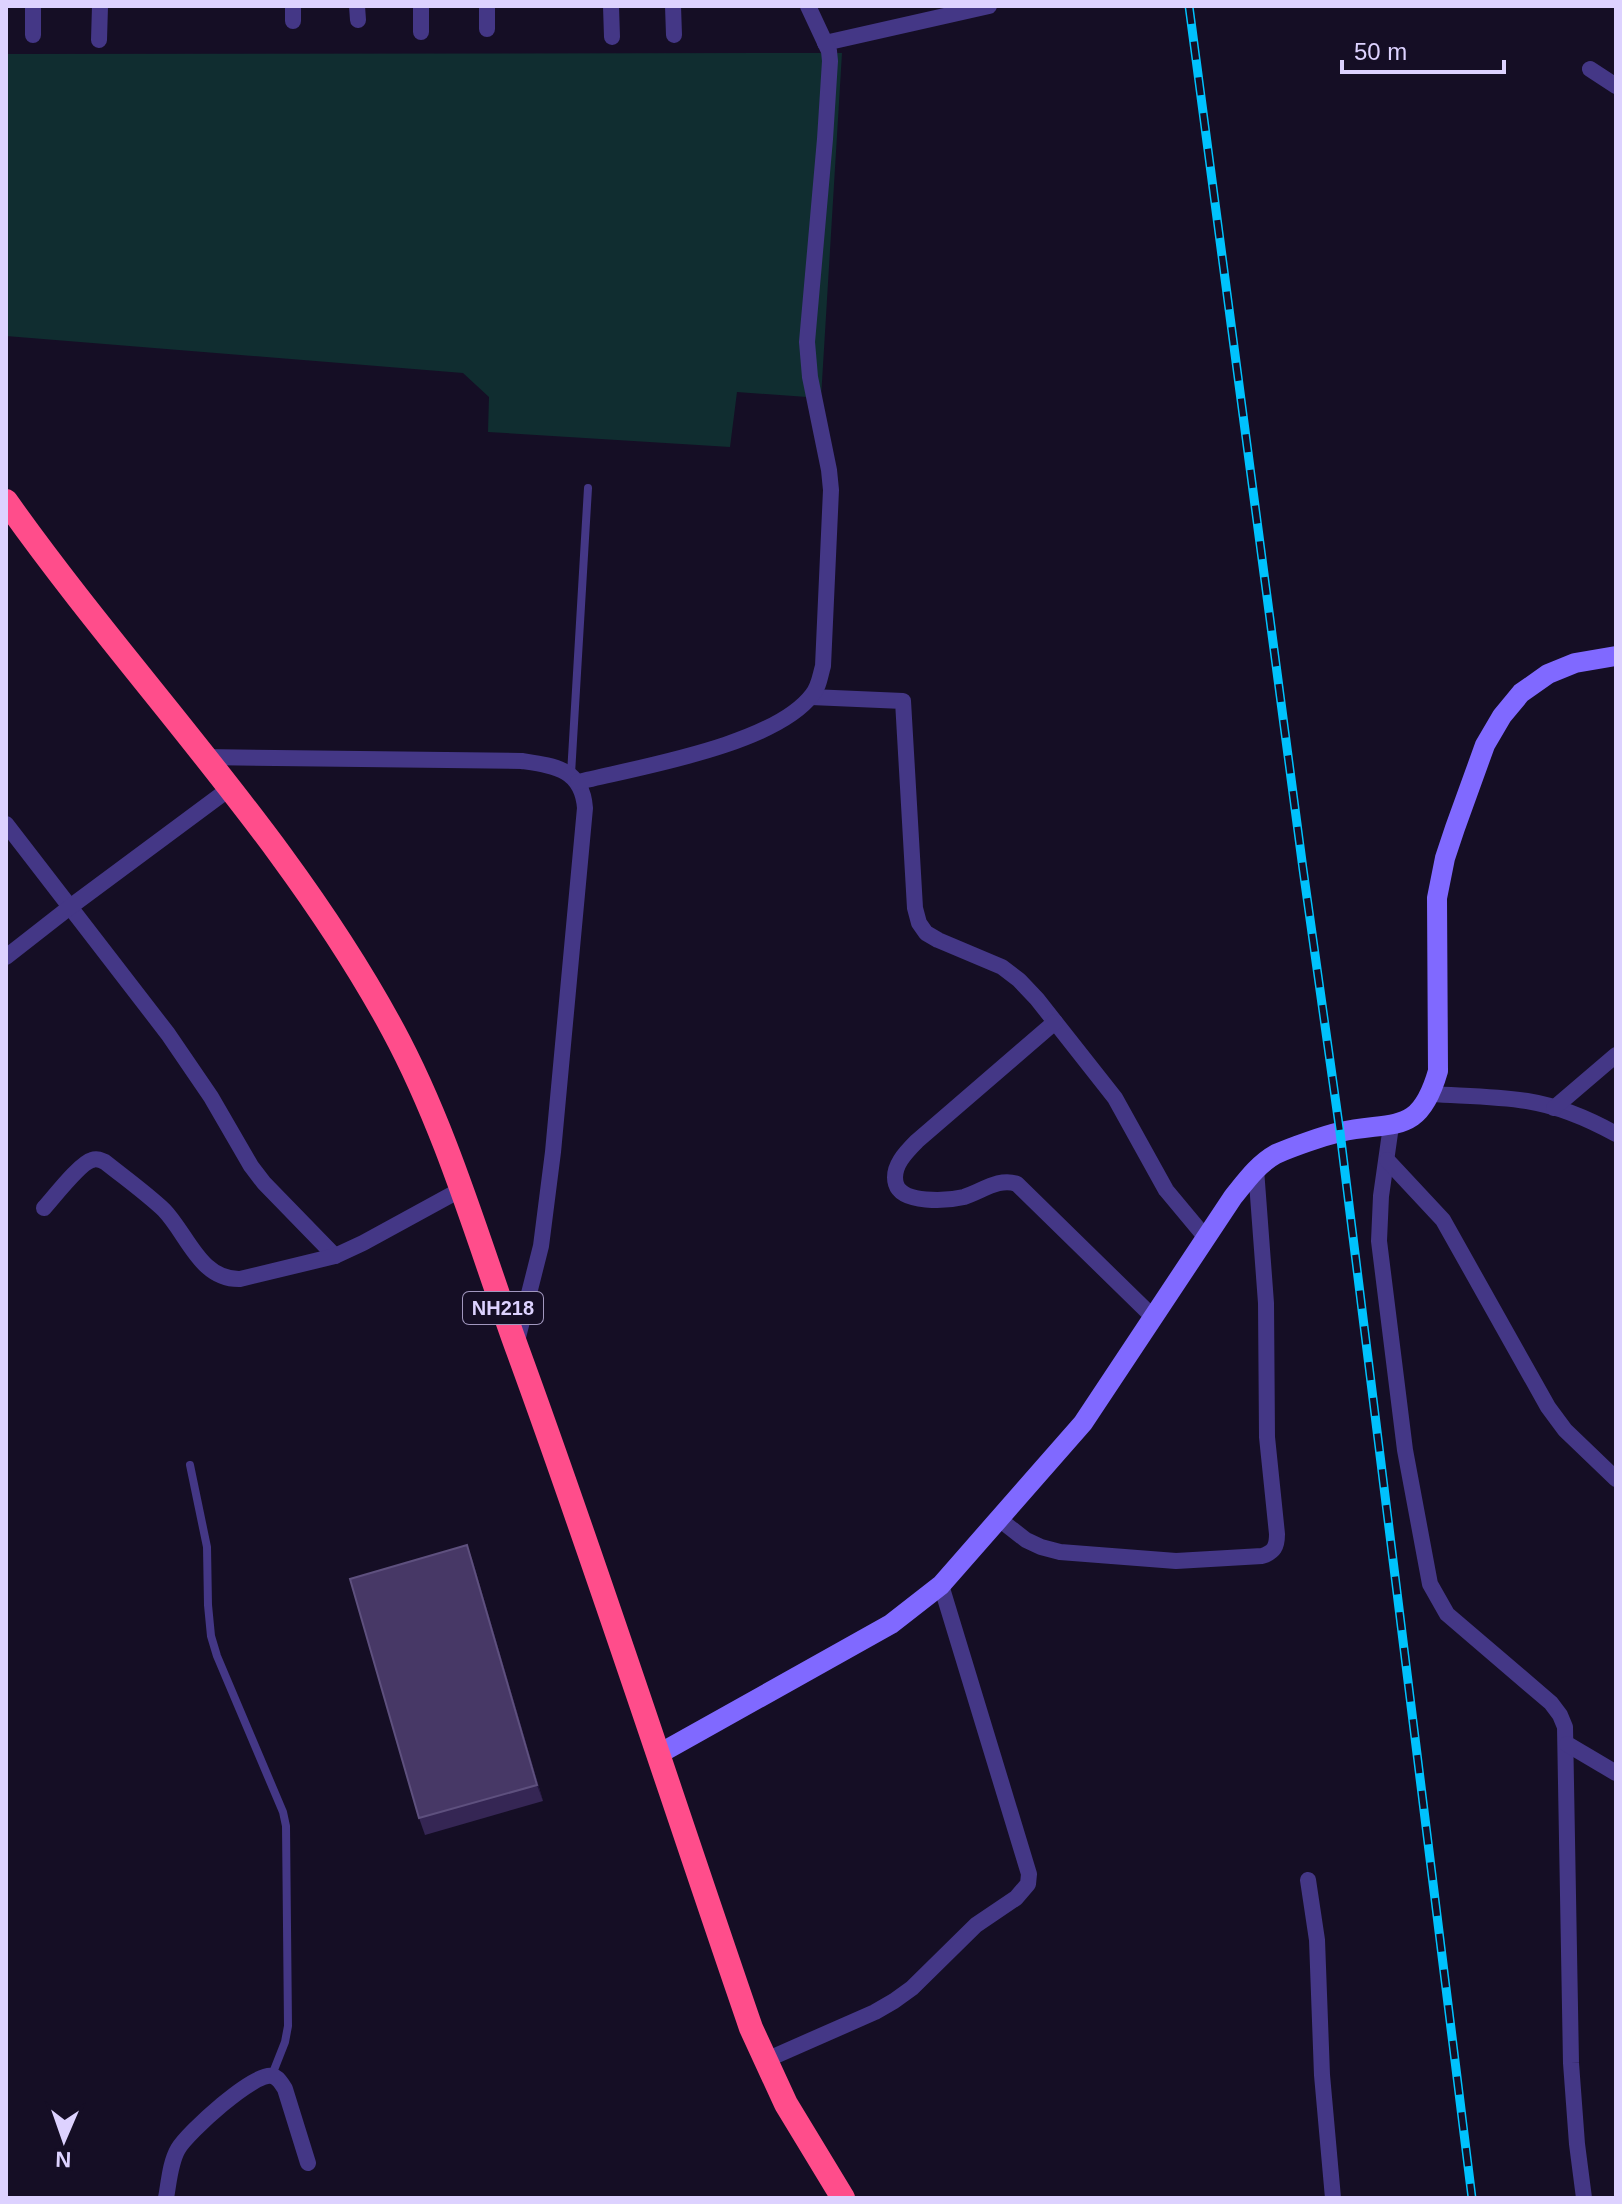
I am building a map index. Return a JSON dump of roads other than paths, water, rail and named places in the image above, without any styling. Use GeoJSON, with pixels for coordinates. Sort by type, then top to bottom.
{"type":"FeatureCollection","features":[{"type":"Feature","properties":{"kind":"highway","name":"NH218"},"geometry":{"type":"LineString","coordinates":[[6,501],[272,846],[352,958],[395,1033],[437,1125],[569,1491],[751,2028],[786,2104],[843,2198]]}},
{"type":"Feature","properties":{"kind":"street"},"geometry":{"type":"LineString","coordinates":[[33,6],[33,35]]}},
{"type":"Feature","properties":{"kind":"street"},"geometry":{"type":"LineString","coordinates":[[99,40],[100,6]]}},
{"type":"Feature","properties":{"kind":"street"},"geometry":{"type":"LineString","coordinates":[[421,6],[421,32]]}},
{"type":"Feature","properties":{"kind":"street"},"geometry":{"type":"LineString","coordinates":[[487,6],[487,29]]}},
{"type":"Feature","properties":{"kind":"street"},"geometry":{"type":"LineString","coordinates":[[611,6],[612,37]]}},
{"type":"Feature","properties":{"kind":"street"},"geometry":{"type":"LineString","coordinates":[[673,6],[674,35]]}},
{"type":"Feature","properties":{"kind":"street"},"geometry":{"type":"LineString","coordinates":[[574,778],[695,754],[727,744],[765,729],[792,713],[811,697],[818,686],[823,666],[831,508],[829,470],[810,377],[807,342],[830,61],[808,6]]}},
{"type":"Feature","properties":{"kind":"street"},"geometry":{"type":"LineString","coordinates":[[825,43],[989,6]]}},
{"type":"Feature","properties":{"kind":"street"},"geometry":{"type":"LineString","coordinates":[[1590,69],[1616,86]]}},
{"type":"Feature","properties":{"kind":"street"},"geometry":{"type":"LineString","coordinates":[[657,1755],[891,1624],[941,1585],[1083,1423],[1233,1197],[1256,1169],[1276,1155],[1340,1132],[1399,1124],[1420,1111],[1432,1094],[1438,1071],[1437,898],[1445,858],[1485,745],[1502,716],[1521,693],[1548,674],[1575,663],[1616,656]]}},
{"type":"Feature","properties":{"kind":"street"},"geometry":{"type":"LineString","coordinates":[[811,697],[903,701],[915,908],[919,923],[926,933],[938,940],[1002,967],[1019,980],[1115,1098],[1166,1190],[1206,1238]]}},
{"type":"Feature","properties":{"kind":"street"},"geometry":{"type":"LineString","coordinates":[[203,757],[522,761],[544,764],[574,778],[584,795],[553,1152],[541,1246],[516,1346]]}},
{"type":"Feature","properties":{"kind":"street"},"geometry":{"type":"LineString","coordinates":[[6,957],[229,789]]}},
{"type":"Feature","properties":{"kind":"street"},"geometry":{"type":"LineString","coordinates":[[6,824],[168,1034],[211,1097],[251,1166],[335,1256]]}},
{"type":"Feature","properties":{"kind":"street"},"geometry":{"type":"LineString","coordinates":[[1055,1022],[917,1141],[899,1163],[894,1175],[896,1184],[900,1192],[908,1197],[921,1199],[964,1197],[999,1183],[1017,1184],[1153,1317]]}},
{"type":"Feature","properties":{"kind":"street"},"geometry":{"type":"LineString","coordinates":[[1554,1108],[1616,1055]]}},
{"type":"Feature","properties":{"kind":"street"},"geometry":{"type":"LineString","coordinates":[[1432,1094],[1527,1101],[1597,1123],[1616,1134]]}},
{"type":"Feature","properties":{"kind":"street"},"geometry":{"type":"LineString","coordinates":[[1391,1126],[1379,1217],[1379,1241],[1403,1437],[1430,1584],[1447,1614],[1551,1703],[1565,1727],[1571,2063],[1584,2198]]}},
{"type":"Feature","properties":{"kind":"street"},"geometry":{"type":"LineString","coordinates":[[44,1208],[83,1165],[98,1159],[165,1212],[201,1261],[220,1277],[240,1279],[335,1256],[460,1190]]}},
{"type":"Feature","properties":{"kind":"street"},"geometry":{"type":"LineString","coordinates":[[1387,1160],[1443,1220],[1556,1418],[1584,1450],[1616,1479]]}},
{"type":"Feature","properties":{"kind":"street"},"geometry":{"type":"LineString","coordinates":[[999,1519],[1026,1540],[1060,1552],[1176,1561],[1272,1553],[1277,1545],[1277,1534],[1267,1437],[1266,1303],[1256,1169]]}},
{"type":"Feature","properties":{"kind":"street"},"geometry":{"type":"LineString","coordinates":[[766,2060],[894,2001],[912,1988],[976,1925],[1016,1898],[1028,1884],[1029,1874],[941,1585]]}},
{"type":"Feature","properties":{"kind":"street"},"geometry":{"type":"LineString","coordinates":[[1567,1744],[1616,1773]]}},
{"type":"Feature","properties":{"kind":"street"},"geometry":{"type":"LineString","coordinates":[[1308,1880],[1317,1940],[1322,2075],[1333,2198]]}},
{"type":"Feature","properties":{"kind":"street"},"geometry":{"type":"LineString","coordinates":[[166,2198],[172,2162],[190,2133],[247,2085],[264,2076],[272,2075],[285,2089],[308,2163]]}},
{"type":"Feature","properties":{"kind":"lane"},"geometry":{"type":"LineString","coordinates":[[574,778],[588,488]]}},
{"type":"Feature","properties":{"kind":"lane"},"geometry":{"type":"LineString","coordinates":[[190,1465],[207,1547],[211,1636],[286,1826],[288,2026],[272,2075]]}},
{"type":"Feature","properties":{"kind":"railway"},"geometry":{"type":"LineString","coordinates":[[1189,6],[1340,1132],[1472,2198]]}}]}
